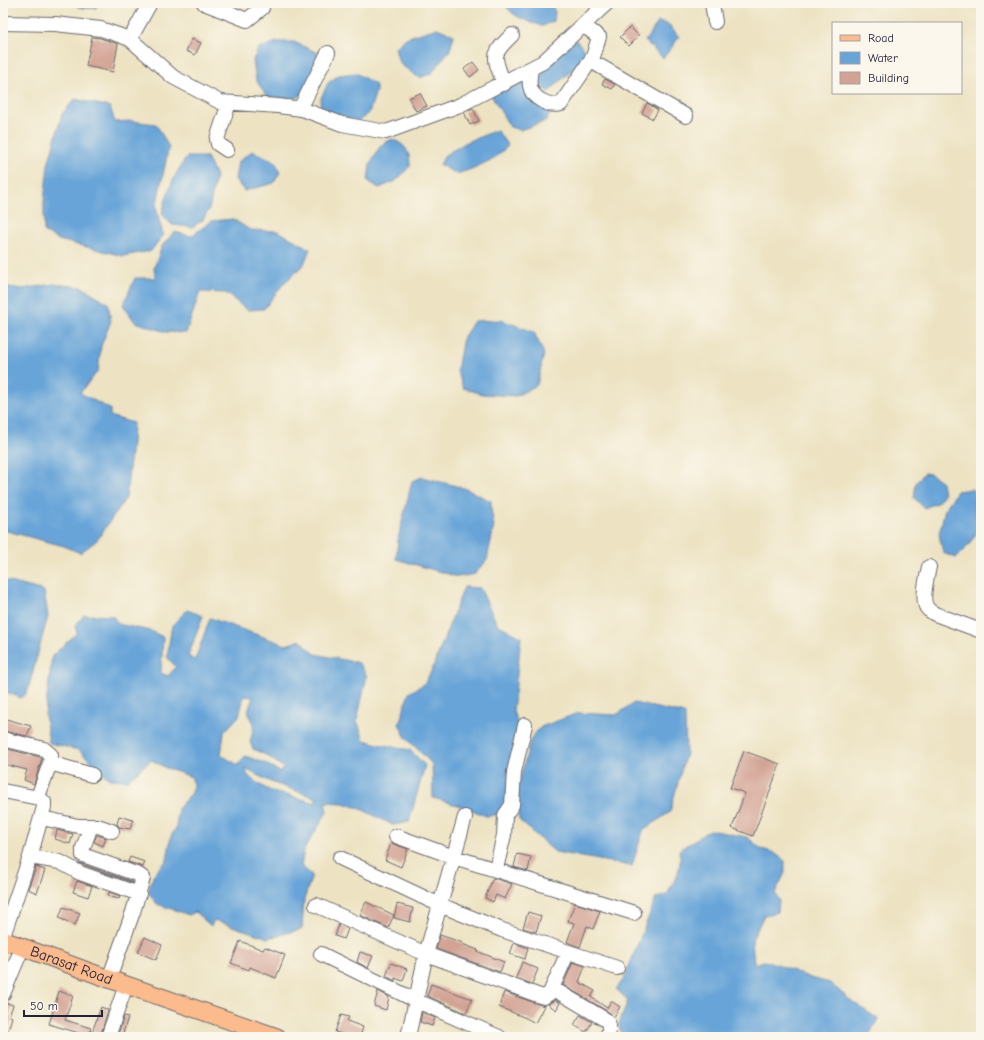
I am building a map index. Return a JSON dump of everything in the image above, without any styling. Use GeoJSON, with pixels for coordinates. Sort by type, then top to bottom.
{"type":"FeatureCollection","features":[{"type":"Feature","properties":{"kind":"main road","name":"Barasat Road"},"geometry":{"type":"LineString","coordinates":[[3,940],[109,979],[277,1037]]}},
{"type":"Feature","properties":{"kind":"street"},"geometry":{"type":"LineString","coordinates":[[130,39],[150,3]]}},
{"type":"Feature","properties":{"kind":"street"},"geometry":{"type":"LineString","coordinates":[[204,3],[247,20],[262,8]]}},
{"type":"Feature","properties":{"kind":"street"},"geometry":{"type":"LineString","coordinates":[[3,24],[56,24],[101,29],[130,39],[173,77],[220,102],[300,109],[342,124],[386,132],[460,105],[504,84],[543,62],[607,3]]}},
{"type":"Feature","properties":{"kind":"street"},"geometry":{"type":"LineString","coordinates":[[712,3],[715,22]]}},
{"type":"Feature","properties":{"kind":"street"},"geometry":{"type":"LineString","coordinates":[[531,69],[530,89],[542,101],[556,105],[561,104],[591,61],[599,37],[583,25]]}},
{"type":"Feature","properties":{"kind":"street"},"geometry":{"type":"LineString","coordinates":[[504,84],[496,61],[496,54],[499,47],[512,35]]}},
{"type":"Feature","properties":{"kind":"street"},"geometry":{"type":"LineString","coordinates":[[300,109],[328,53]]}},
{"type":"Feature","properties":{"kind":"street"},"geometry":{"type":"LineString","coordinates":[[591,61],[686,116]]}},
{"type":"Feature","properties":{"kind":"street"},"geometry":{"type":"LineString","coordinates":[[227,150],[218,144],[216,139],[229,103]]}},
{"type":"Feature","properties":{"kind":"street"},"geometry":{"type":"LineString","coordinates":[[929,567],[924,598],[928,610],[981,631]]}},
{"type":"Feature","properties":{"kind":"street"},"geometry":{"type":"LineString","coordinates":[[496,870],[504,835],[505,815],[512,805],[514,772],[525,725]]}},
{"type":"Feature","properties":{"kind":"street"},"geometry":{"type":"LineString","coordinates":[[3,739],[46,750],[50,755],[50,763],[39,798]]}},
{"type":"Feature","properties":{"kind":"street"},"geometry":{"type":"LineString","coordinates":[[50,763],[92,775]]}},
{"type":"Feature","properties":{"kind":"street"},"geometry":{"type":"LineString","coordinates":[[3,791],[39,798],[45,805],[30,857],[3,936]]}},
{"type":"Feature","properties":{"kind":"street"},"geometry":{"type":"LineString","coordinates":[[408,1037],[426,954],[465,816]]}},
{"type":"Feature","properties":{"kind":"street"},"geometry":{"type":"LineString","coordinates":[[42,818],[78,826],[98,826],[112,831]]}},
{"type":"Feature","properties":{"kind":"street"},"geometry":{"type":"LineString","coordinates":[[91,826],[83,848],[83,855],[142,876],[139,894],[128,929],[109,979]]}},
{"type":"Feature","properties":{"kind":"street"},"geometry":{"type":"LineString","coordinates":[[396,836],[496,870],[634,913]]}},
{"type":"Feature","properties":{"kind":"street"},"geometry":{"type":"LineString","coordinates":[[30,857],[60,862],[80,873],[139,894]]}},
{"type":"Feature","properties":{"kind":"street"},"geometry":{"type":"LineString","coordinates":[[340,858],[440,905],[502,930],[617,968]]}},
{"type":"Feature","properties":{"kind":"street"},"geometry":{"type":"LineString","coordinates":[[316,905],[426,954],[544,997],[548,995],[552,988],[568,952]]}},
{"type":"Feature","properties":{"kind":"street"},"geometry":{"type":"LineString","coordinates":[[3,994],[22,948]]}},
{"type":"Feature","properties":{"kind":"street"},"geometry":{"type":"LineString","coordinates":[[321,954],[415,1000],[499,1037]]}},
{"type":"Feature","properties":{"kind":"street"},"geometry":{"type":"LineString","coordinates":[[108,1037],[126,985]]}},
{"type":"Feature","properties":{"kind":"street"},"geometry":{"type":"LineString","coordinates":[[552,988],[606,1020],[609,1027],[606,1037]]}},
{"type":"Feature","properties":{"kind":"water"},"geometry":{"type":"Polygon","coordinates":[[[74,3],[98,3],[96,8],[81,8],[74,3]]]}},
{"type":"Feature","properties":{"kind":"water"},"geometry":{"type":"Polygon","coordinates":[[[504,3],[551,3],[555,12],[554,21],[543,26],[532,23],[511,12],[504,3]]]}},
{"type":"Feature","properties":{"kind":"water"},"geometry":{"type":"Polygon","coordinates":[[[658,22],[668,24],[679,37],[663,58],[645,41],[658,22]]]}},
{"type":"Feature","properties":{"kind":"water"},"geometry":{"type":"Polygon","coordinates":[[[437,28],[454,35],[450,50],[431,74],[419,78],[399,63],[395,48],[406,38],[437,28]]]}},
{"type":"Feature","properties":{"kind":"water"},"geometry":{"type":"Polygon","coordinates":[[[576,40],[589,55],[548,92],[532,77],[576,40]]]}},
{"type":"Feature","properties":{"kind":"water"},"geometry":{"type":"Polygon","coordinates":[[[277,42],[294,42],[318,53],[309,84],[306,90],[298,97],[267,97],[256,80],[253,60],[258,49],[277,42]]]}},
{"type":"Feature","properties":{"kind":"water"},"geometry":{"type":"Polygon","coordinates":[[[356,73],[376,85],[376,91],[369,113],[359,121],[332,115],[321,110],[320,100],[328,83],[339,75],[356,73]]]}},
{"type":"Feature","properties":{"kind":"water"},"geometry":{"type":"Polygon","coordinates":[[[521,80],[542,98],[551,112],[546,121],[520,130],[510,127],[491,95],[521,80]]]}},
{"type":"Feature","properties":{"kind":"water"},"geometry":{"type":"Polygon","coordinates":[[[75,99],[110,107],[115,122],[131,121],[156,124],[169,147],[156,207],[163,235],[151,251],[123,256],[59,240],[44,232],[44,201],[48,165],[62,114],[75,99]]]}},
{"type":"Feature","properties":{"kind":"water"},"geometry":{"type":"Polygon","coordinates":[[[497,130],[508,146],[493,159],[457,174],[440,165],[445,155],[467,142],[497,130]]]}},
{"type":"Feature","properties":{"kind":"water"},"geometry":{"type":"Polygon","coordinates":[[[392,139],[404,146],[408,152],[410,166],[396,181],[379,188],[368,181],[370,165],[381,145],[392,139]]]}},
{"type":"Feature","properties":{"kind":"water"},"geometry":{"type":"Polygon","coordinates":[[[252,151],[275,161],[280,172],[274,183],[244,191],[235,179],[238,162],[252,151]]]}},
{"type":"Feature","properties":{"kind":"water"},"geometry":{"type":"Polygon","coordinates":[[[187,157],[207,157],[216,176],[209,209],[203,220],[192,227],[172,225],[162,214],[166,199],[178,170],[187,157]]]}},
{"type":"Feature","properties":{"kind":"water"},"geometry":{"type":"Polygon","coordinates":[[[233,219],[250,230],[278,231],[310,249],[304,264],[283,284],[264,309],[247,310],[226,293],[200,292],[186,333],[166,332],[135,322],[123,305],[135,278],[155,278],[154,268],[162,246],[174,232],[191,236],[212,221],[233,219]]]}},
{"type":"Feature","properties":{"kind":"water"},"geometry":{"type":"Polygon","coordinates":[[[54,284],[82,287],[108,303],[111,321],[101,346],[98,371],[80,393],[110,409],[110,416],[133,423],[126,498],[96,541],[80,553],[64,546],[3,530],[3,286],[22,289],[54,284]]]}},
{"type":"Feature","properties":{"kind":"water"},"geometry":{"type":"Polygon","coordinates":[[[501,320],[534,332],[544,354],[537,385],[516,396],[482,394],[463,388],[457,370],[463,338],[474,321],[501,320]]]}},
{"type":"Feature","properties":{"kind":"water"},"geometry":{"type":"Polygon","coordinates":[[[924,473],[931,474],[942,482],[944,494],[937,503],[924,508],[914,498],[916,483],[924,473]]]}},
{"type":"Feature","properties":{"kind":"water"},"geometry":{"type":"Polygon","coordinates":[[[422,477],[464,488],[491,501],[494,526],[487,560],[475,574],[458,577],[396,559],[398,539],[412,481],[422,477]]]}},
{"type":"Feature","properties":{"kind":"water"},"geometry":{"type":"Polygon","coordinates":[[[971,489],[981,495],[981,526],[968,546],[956,558],[943,553],[939,534],[945,509],[957,491],[971,489]]]}},
{"type":"Feature","properties":{"kind":"water"},"geometry":{"type":"Polygon","coordinates":[[[3,580],[44,591],[48,616],[27,693],[21,698],[3,691],[3,580]]]}},
{"type":"Feature","properties":{"kind":"water"},"geometry":{"type":"Polygon","coordinates":[[[464,587],[480,588],[497,624],[521,637],[513,712],[521,729],[503,814],[486,816],[467,808],[433,798],[432,764],[406,738],[399,724],[409,693],[424,684],[432,670],[464,587]]]}},
{"type":"Feature","properties":{"kind":"water"},"geometry":{"type":"Polygon","coordinates":[[[187,610],[203,616],[188,656],[195,660],[210,618],[286,645],[301,640],[315,654],[359,663],[367,676],[357,720],[364,740],[410,750],[425,765],[409,822],[393,825],[359,808],[343,803],[325,802],[327,812],[304,850],[301,866],[312,875],[304,900],[302,929],[268,938],[214,920],[211,926],[195,912],[189,915],[157,904],[148,892],[154,874],[167,860],[171,836],[176,828],[178,809],[193,790],[192,777],[166,768],[151,760],[128,780],[109,779],[79,750],[49,743],[45,715],[52,656],[77,633],[75,626],[84,615],[113,616],[118,624],[151,631],[163,637],[161,673],[168,676],[176,667],[167,657],[172,625],[187,610]],[[244,696],[239,716],[224,732],[221,755],[238,765],[245,756],[265,763],[280,772],[284,768],[266,755],[253,749],[250,742],[254,726],[248,711],[253,697],[244,696]],[[245,769],[251,778],[270,790],[279,794],[316,803],[316,798],[271,782],[245,769]]]}},
{"type":"Feature","properties":{"kind":"water"},"geometry":{"type":"Polygon","coordinates":[[[634,703],[685,714],[686,753],[670,812],[643,831],[632,866],[555,852],[519,820],[515,798],[531,738],[541,727],[578,713],[616,715],[634,703]]]}},
{"type":"Feature","properties":{"kind":"water"},"geometry":{"type":"Polygon","coordinates":[[[710,830],[747,837],[761,849],[773,852],[785,861],[785,873],[775,893],[779,900],[778,912],[764,915],[752,940],[754,964],[764,961],[777,964],[810,978],[830,983],[850,1000],[878,1019],[868,1037],[621,1037],[619,1024],[628,1000],[616,989],[624,979],[656,898],[667,895],[675,878],[680,862],[679,850],[710,830]]]}},
{"type":"Feature","properties":{"kind":"building"},"geometry":{"type":"Polygon","coordinates":[[[630,27],[639,36],[629,46],[620,37],[630,27]]]}},
{"type":"Feature","properties":{"kind":"building"},"geometry":{"type":"Polygon","coordinates":[[[92,37],[118,44],[113,72],[86,66],[92,37]]]}},
{"type":"Feature","properties":{"kind":"building"},"geometry":{"type":"Polygon","coordinates":[[[192,39],[201,43],[195,55],[186,51],[192,39]]]}},
{"type":"Feature","properties":{"kind":"building"},"geometry":{"type":"Polygon","coordinates":[[[473,62],[479,70],[470,77],[464,69],[473,62]]]}},
{"type":"Feature","properties":{"kind":"building"},"geometry":{"type":"Polygon","coordinates":[[[605,79],[615,84],[612,89],[602,84],[605,79]]]}},
{"type":"Feature","properties":{"kind":"building"},"geometry":{"type":"Polygon","coordinates":[[[420,93],[427,106],[416,111],[409,98],[420,93]]]}},
{"type":"Feature","properties":{"kind":"building"},"geometry":{"type":"Polygon","coordinates":[[[647,103],[658,110],[653,119],[642,113],[647,103]]]}},
{"type":"Feature","properties":{"kind":"building"},"geometry":{"type":"Polygon","coordinates":[[[473,108],[479,121],[470,125],[464,112],[473,108]]]}},
{"type":"Feature","properties":{"kind":"building"},"geometry":{"type":"Polygon","coordinates":[[[3,718],[31,726],[27,736],[3,731],[3,718]]]}},
{"type":"Feature","properties":{"kind":"building"},"geometry":{"type":"Polygon","coordinates":[[[3,748],[42,758],[34,784],[24,780],[27,770],[3,764],[3,748]]]}},
{"type":"Feature","properties":{"kind":"building"},"geometry":{"type":"Polygon","coordinates":[[[744,751],[780,764],[753,836],[732,828],[745,793],[730,788],[744,751]]]}},
{"type":"Feature","properties":{"kind":"building"},"geometry":{"type":"Polygon","coordinates":[[[119,816],[133,820],[130,829],[119,827],[117,824],[119,816]]]}},
{"type":"Feature","properties":{"kind":"building"},"geometry":{"type":"Polygon","coordinates":[[[57,830],[73,834],[70,844],[55,839],[57,830]]]}},
{"type":"Feature","properties":{"kind":"building"},"geometry":{"type":"Polygon","coordinates":[[[97,835],[106,838],[103,846],[94,842],[97,835]]]}},
{"type":"Feature","properties":{"kind":"building"},"geometry":{"type":"Polygon","coordinates":[[[391,843],[408,849],[401,867],[385,860],[391,843]]]}},
{"type":"Feature","properties":{"kind":"building"},"geometry":{"type":"Polygon","coordinates":[[[517,854],[531,857],[528,871],[514,867],[517,854]]]}},
{"type":"Feature","properties":{"kind":"building"},"geometry":{"type":"Polygon","coordinates":[[[130,857],[145,862],[143,867],[128,862],[130,857]]]}},
{"type":"Feature","properties":{"kind":"building"},"geometry":{"type":"Polygon","coordinates":[[[79,863],[133,882],[133,883],[84,865],[79,863]]]}},
{"type":"Feature","properties":{"kind":"building"},"geometry":{"type":"Polygon","coordinates":[[[36,867],[45,870],[37,893],[28,889],[36,867]]]}},
{"type":"Feature","properties":{"kind":"building"},"geometry":{"type":"Polygon","coordinates":[[[493,878],[512,884],[505,899],[496,895],[493,902],[485,898],[493,878]]]}},
{"type":"Feature","properties":{"kind":"building"},"geometry":{"type":"Polygon","coordinates":[[[77,881],[92,886],[88,897],[73,892],[77,881]]]}},
{"type":"Feature","properties":{"kind":"building"},"geometry":{"type":"Polygon","coordinates":[[[109,892],[120,896],[119,899],[108,896],[109,892]]]}},
{"type":"Feature","properties":{"kind":"building"},"geometry":{"type":"Polygon","coordinates":[[[366,902],[394,915],[388,928],[360,915],[366,902]]]}},
{"type":"Feature","properties":{"kind":"building"},"geometry":{"type":"Polygon","coordinates":[[[575,903],[600,911],[593,929],[587,926],[580,947],[567,942],[574,923],[568,921],[575,903]]]}},
{"type":"Feature","properties":{"kind":"building"},"geometry":{"type":"Polygon","coordinates":[[[397,904],[413,908],[410,922],[394,918],[397,904]]]}},
{"type":"Feature","properties":{"kind":"building"},"geometry":{"type":"Polygon","coordinates":[[[63,907],[80,913],[75,925],[59,918],[63,907]]]}},
{"type":"Feature","properties":{"kind":"building"},"geometry":{"type":"Polygon","coordinates":[[[528,912],[541,916],[536,932],[523,928],[528,912]]]}},
{"type":"Feature","properties":{"kind":"building"},"geometry":{"type":"Polygon","coordinates":[[[339,924],[348,929],[344,939],[335,936],[339,924]]]}},
{"type":"Feature","properties":{"kind":"building"},"geometry":{"type":"Polygon","coordinates":[[[440,935],[463,943],[462,944],[504,962],[500,972],[436,949],[440,935]]]}},
{"type":"Feature","properties":{"kind":"building"},"geometry":{"type":"Polygon","coordinates":[[[145,937],[162,945],[156,960],[138,952],[145,937]]]}},
{"type":"Feature","properties":{"kind":"building"},"geometry":{"type":"Polygon","coordinates":[[[240,941],[263,950],[265,947],[285,955],[276,978],[250,967],[249,970],[231,963],[240,941]]]}},
{"type":"Feature","properties":{"kind":"building"},"geometry":{"type":"Polygon","coordinates":[[[514,943],[528,948],[525,959],[510,954],[514,943]]]}},
{"type":"Feature","properties":{"kind":"building"},"geometry":{"type":"Polygon","coordinates":[[[360,952],[373,956],[368,968],[357,962],[360,952]]]}},
{"type":"Feature","properties":{"kind":"building"},"geometry":{"type":"Polygon","coordinates":[[[522,962],[538,969],[532,984],[516,978],[522,962]]]}},
{"type":"Feature","properties":{"kind":"building"},"geometry":{"type":"Polygon","coordinates":[[[573,962],[585,966],[579,982],[595,991],[591,997],[607,1008],[611,1001],[620,1007],[614,1017],[610,1013],[563,985],[573,962]]]}},
{"type":"Feature","properties":{"kind":"building"},"geometry":{"type":"Polygon","coordinates":[[[391,963],[407,969],[403,981],[395,978],[395,981],[386,976],[391,963]]]}},
{"type":"Feature","properties":{"kind":"building"},"geometry":{"type":"Polygon","coordinates":[[[431,984],[472,999],[466,1013],[427,996],[431,984]]]}},
{"type":"Feature","properties":{"kind":"building"},"geometry":{"type":"Polygon","coordinates":[[[59,991],[73,996],[65,1020],[91,1028],[89,1036],[49,1024],[59,991]]]}},
{"type":"Feature","properties":{"kind":"building"},"geometry":{"type":"Polygon","coordinates":[[[378,991],[389,997],[386,1010],[374,1006],[378,991]]]}},
{"type":"Feature","properties":{"kind":"building"},"geometry":{"type":"Polygon","coordinates":[[[504,992],[544,1006],[535,1023],[499,1007],[504,992]]]}},
{"type":"Feature","properties":{"kind":"building"},"geometry":{"type":"Polygon","coordinates":[[[555,1000],[560,1003],[556,1010],[548,1004],[555,1000]]]}},
{"type":"Feature","properties":{"kind":"building"},"geometry":{"type":"Polygon","coordinates":[[[3,1002],[13,1005],[9,1016],[12,1017],[6,1037],[3,1037],[3,1002]]]}},
{"type":"Feature","properties":{"kind":"building"},"geometry":{"type":"Polygon","coordinates":[[[101,1007],[108,1010],[100,1037],[96,1037],[91,1035],[101,1007]]]}},
{"type":"Feature","properties":{"kind":"building"},"geometry":{"type":"Polygon","coordinates":[[[422,1012],[435,1018],[432,1026],[420,1022],[422,1012]]]}},
{"type":"Feature","properties":{"kind":"building"},"geometry":{"type":"Polygon","coordinates":[[[341,1015],[349,1017],[347,1021],[363,1027],[360,1037],[350,1037],[335,1032],[341,1015]]]}},
{"type":"Feature","properties":{"kind":"building"},"geometry":{"type":"Polygon","coordinates":[[[580,1015],[592,1022],[586,1032],[574,1025],[580,1015]]]}},
{"type":"Feature","properties":{"kind":"building"},"geometry":{"type":"Polygon","coordinates":[[[124,1016],[128,1017],[122,1037],[117,1037],[124,1016]]]}}]}
